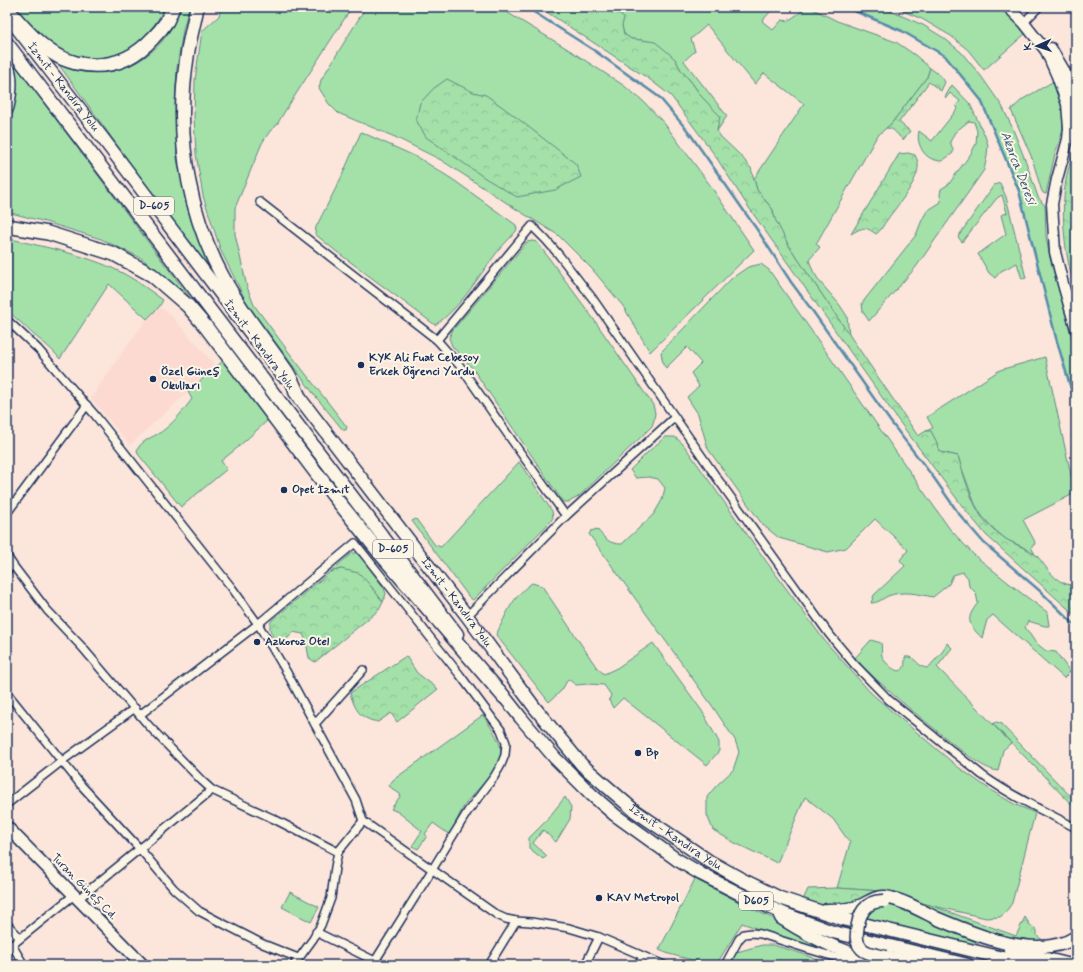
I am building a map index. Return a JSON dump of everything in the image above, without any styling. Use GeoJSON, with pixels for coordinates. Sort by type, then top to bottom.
{"type":"FeatureCollection","features":[{"type":"Feature","properties":{"kind":"highway"},"geometry":{"type":"LineString","coordinates":[[7,9],[41,44],[56,56],[70,61],[94,66],[110,65],[124,61],[136,54],[159,32],[167,21],[173,7]]}},
{"type":"Feature","properties":{"kind":"highway"},"geometry":{"type":"LineString","coordinates":[[198,7],[187,57],[182,106],[183,150],[191,195],[204,236],[216,266],[243,312],[288,373],[300,399]]}},
{"type":"Feature","properties":{"kind":"highway","name":"İzmit - Kandıra Yolu"},"geometry":{"type":"LineString","coordinates":[[7,14],[300,399],[468,616],[535,708],[582,764],[635,811],[709,861],[780,898],[851,921],[994,956],[1032,961]]}},
{"type":"Feature","properties":{"kind":"highway","name":"İzmit - Kandıra Yolu"},"geometry":{"type":"LineString","coordinates":[[7,42],[504,697],[550,752],[592,795],[616,815],[676,859],[701,874],[744,896],[833,932],[968,965]]}},
{"type":"Feature","properties":{"kind":"highway"},"geometry":{"type":"LineString","coordinates":[[7,66],[10,82],[10,95],[7,107]]}},
{"type":"Feature","properties":{"kind":"highway"},"geometry":{"type":"LineString","coordinates":[[7,226],[48,233],[114,254],[152,275],[188,306],[206,327],[333,495],[504,697]]}},
{"type":"Feature","properties":{"kind":"highway"},"geometry":{"type":"LineString","coordinates":[[817,910],[857,908],[875,898],[885,897],[903,902],[979,936],[1015,945],[1048,946],[1065,942],[1076,937]]}},
{"type":"Feature","properties":{"kind":"highway"},"geometry":{"type":"LineString","coordinates":[[890,961],[862,949],[857,941],[856,935],[858,919],[861,912],[870,904],[879,900],[900,905],[971,938],[1032,961],[1071,965]]}},
{"type":"Feature","properties":{"kind":"highway"},"geometry":{"type":"LineString","coordinates":[[764,905],[800,930],[825,943],[858,956],[922,965]]}},
{"type":"Feature","properties":{"kind":"highway"},"geometry":{"type":"LineString","coordinates":[[1032,961],[1058,953],[1076,943]]}},
{"type":"Feature","properties":{"kind":"main road"},"geometry":{"type":"LineString","coordinates":[[1008,7],[1026,20],[1051,49],[1064,70],[1070,85],[1074,121],[1073,136],[1058,208],[1063,263],[1076,309]]}},
{"type":"Feature","properties":{"kind":"main road"},"geometry":{"type":"LineString","coordinates":[[1017,7],[1046,51],[1058,76],[1067,104],[1069,128],[1068,139],[1052,204],[1055,252],[1076,329]]}},
{"type":"Feature","properties":{"kind":"main road","name":"Turan Güneş Cd."},"geometry":{"type":"LineString","coordinates":[[7,827],[143,965]]}},
{"type":"Feature","properties":{"kind":"street"},"geometry":{"type":"LineString","coordinates":[[1026,20],[1039,7]]}},
{"type":"Feature","properties":{"kind":"street"},"geometry":{"type":"LineString","coordinates":[[260,202],[437,340],[460,366],[566,516]]}},
{"type":"Feature","properties":{"kind":"street"},"geometry":{"type":"LineString","coordinates":[[437,340],[532,226],[546,240],[576,276],[606,316],[640,368],[806,603],[829,634],[872,683],[889,700],[995,785],[1015,797],[1076,828]]}},
{"type":"Feature","properties":{"kind":"street"},"geometry":{"type":"LineString","coordinates":[[7,320],[38,349],[87,406],[195,540],[258,624],[356,800],[363,821],[432,870],[506,919],[569,928],[599,937],[664,965]]}},
{"type":"Feature","properties":{"kind":"street"},"geometry":{"type":"LineString","coordinates":[[7,513],[87,406]]}},
{"type":"Feature","properties":{"kind":"street"},"geometry":{"type":"LineString","coordinates":[[468,616],[566,516],[675,417]]}},
{"type":"Feature","properties":{"kind":"street"},"geometry":{"type":"LineString","coordinates":[[140,714],[258,624],[355,543],[460,675],[501,730],[506,743],[505,755],[494,777],[468,811],[375,961]]}},
{"type":"Feature","properties":{"kind":"street"},"geometry":{"type":"LineString","coordinates":[[7,556],[47,610],[82,647],[149,726],[200,780],[212,790],[274,819],[338,852]]}},
{"type":"Feature","properties":{"kind":"street"},"geometry":{"type":"LineString","coordinates":[[7,571],[12,564]]}},
{"type":"Feature","properties":{"kind":"street"},"geometry":{"type":"LineString","coordinates":[[315,724],[363,670]]}},
{"type":"Feature","properties":{"kind":"street"},"geometry":{"type":"LineString","coordinates":[[7,693],[81,785],[140,849],[174,889],[199,911],[218,922],[263,944],[298,958]]}},
{"type":"Feature","properties":{"kind":"street"},"geometry":{"type":"LineString","coordinates":[[7,804],[134,708]]}},
{"type":"Feature","properties":{"kind":"street"},"geometry":{"type":"LineString","coordinates":[[24,965],[10,947],[140,849],[212,790]]}},
{"type":"Feature","properties":{"kind":"street"},"geometry":{"type":"LineString","coordinates":[[294,965],[321,925],[331,898],[338,852],[363,821]]}},
{"type":"Feature","properties":{"kind":"street"},"geometry":{"type":"LineString","coordinates":[[488,965],[516,921]]}},
{"type":"Feature","properties":{"kind":"street"},"geometry":{"type":"LineString","coordinates":[[7,924],[20,938]]}},
{"type":"Feature","properties":{"kind":"street"},"geometry":{"type":"LineString","coordinates":[[316,932],[382,965]]}},
{"type":"Feature","properties":{"kind":"street"},"geometry":{"type":"LineString","coordinates":[[725,965],[739,939],[744,934],[752,933],[761,934],[862,965]]}},
{"type":"Feature","properties":{"kind":"street"},"geometry":{"type":"LineString","coordinates":[[585,965],[599,937]]}},
{"type":"Feature","properties":{"kind":"street"},"geometry":{"type":"LineString","coordinates":[[638,965],[643,957]]}},
{"type":"Feature","properties":{"kind":"shaded area","name":"Özel Güneş Okulları"},"geometry":{"type":"Polygon","coordinates":[[[159,307],[170,314],[216,366],[130,445],[91,398],[128,344],[147,319],[159,307]]]}},
{"type":"Feature","properties":{"kind":"green space"},"geometry":{"type":"Polygon","coordinates":[[[14,7],[165,7],[150,31],[140,41],[119,54],[106,58],[92,59],[70,55],[52,47],[35,32],[14,7]]]}},
{"type":"Feature","properties":{"kind":"green space"},"geometry":{"type":"Polygon","coordinates":[[[181,7],[189,7],[183,30],[177,68],[175,106],[177,159],[188,208],[222,286],[183,236],[59,65],[91,72],[106,72],[127,67],[145,57],[161,43],[173,25],[181,7]]]}},
{"type":"Feature","properties":{"kind":"green space"},"geometry":{"type":"Polygon","coordinates":[[[221,7],[352,7],[276,126],[270,131],[262,143],[235,208],[235,234],[247,287],[254,305],[347,427],[346,430],[343,430],[316,397],[248,305],[221,251],[203,196],[196,154],[194,117],[195,80],[202,31],[219,16],[221,7]]]}},
{"type":"Feature","properties":{"kind":"green space"},"geometry":{"type":"Polygon","coordinates":[[[366,7],[498,7],[566,48],[623,85],[643,101],[664,123],[710,185],[754,250],[650,352],[623,306],[592,269],[558,235],[441,160],[395,137],[338,113],[329,104],[319,88],[321,80],[366,7]]]}},
{"type":"Feature","properties":{"kind":"green space"},"geometry":{"type":"Polygon","coordinates":[[[539,7],[612,7],[624,18],[622,26],[624,34],[631,39],[655,42],[675,59],[681,70],[701,96],[720,116],[717,131],[751,168],[757,190],[773,210],[775,219],[789,246],[918,436],[926,431],[931,431],[940,452],[958,456],[977,510],[989,525],[1006,539],[1036,555],[1059,581],[1076,586],[1076,616],[986,535],[963,507],[898,420],[747,205],[714,154],[671,96],[649,79],[539,7]]]}},
{"type":"Feature","properties":{"kind":"green space"},"geometry":{"type":"Polygon","coordinates":[[[612,7],[768,7],[771,11],[762,21],[773,30],[782,20],[788,21],[805,9],[811,8],[837,21],[896,42],[915,55],[930,68],[927,77],[891,124],[877,136],[816,244],[820,247],[809,260],[813,271],[820,282],[847,316],[849,335],[789,246],[774,219],[773,210],[757,190],[754,179],[804,104],[764,73],[755,84],[707,25],[691,39],[695,51],[684,61],[727,116],[717,131],[719,116],[701,96],[681,70],[675,59],[642,40],[631,39],[624,34],[618,11],[612,7]]]}},
{"type":"Feature","properties":{"kind":"green space"},"geometry":{"type":"Polygon","coordinates":[[[845,7],[881,7],[923,25],[944,38],[961,52],[981,76],[1002,106],[1026,162],[1038,197],[1045,206],[1046,237],[1050,258],[1076,353],[1076,406],[1056,338],[1019,191],[981,100],[945,56],[902,31],[845,7]]]}},
{"type":"Feature","properties":{"kind":"green space"},"geometry":{"type":"Polygon","coordinates":[[[893,7],[998,7],[1017,22],[1025,34],[984,70],[968,50],[951,36],[922,19],[893,7]]]}},
{"type":"Feature","properties":{"kind":"green space"},"geometry":{"type":"Polygon","coordinates":[[[10,58],[206,319],[179,288],[141,258],[101,239],[7,212],[7,128],[13,113],[16,90],[10,58]]]}},
{"type":"Feature","properties":{"kind":"green space"},"geometry":{"type":"Polygon","coordinates":[[[930,68],[941,76],[945,82],[941,91],[929,82],[899,122],[910,131],[903,140],[894,130],[886,128],[891,124],[927,77],[930,68]]]}},
{"type":"Feature","properties":{"kind":"green space"},"geometry":{"type":"Polygon","coordinates":[[[447,79],[473,92],[486,95],[512,114],[576,164],[581,177],[555,190],[517,197],[485,178],[426,137],[416,120],[420,103],[434,88],[447,79]]]}},
{"type":"Feature","properties":{"kind":"green space"},"geometry":{"type":"Polygon","coordinates":[[[1054,81],[1061,104],[1063,127],[1046,194],[1043,193],[1041,189],[1032,158],[1011,110],[1023,99],[1054,81]]]}},
{"type":"Feature","properties":{"kind":"green space"},"geometry":{"type":"Polygon","coordinates":[[[952,85],[970,104],[985,136],[988,145],[984,170],[916,267],[869,321],[863,312],[862,303],[916,235],[927,211],[941,202],[941,189],[949,184],[976,144],[977,131],[974,122],[969,121],[955,132],[950,142],[953,153],[942,161],[934,160],[928,157],[919,143],[919,131],[932,141],[958,108],[956,106],[960,101],[950,93],[946,98],[945,97],[952,85]]]}},
{"type":"Feature","properties":{"kind":"green space"},"geometry":{"type":"Polygon","coordinates":[[[361,132],[419,158],[455,181],[516,225],[517,230],[495,255],[466,295],[444,319],[435,325],[315,234],[316,227],[341,178],[361,132]]]}},
{"type":"Feature","properties":{"kind":"green space"},"geometry":{"type":"Polygon","coordinates":[[[1076,135],[1076,293],[1066,251],[1063,208],[1066,177],[1076,135]]]}},
{"type":"Feature","properties":{"kind":"green space"},"geometry":{"type":"Polygon","coordinates":[[[908,153],[915,155],[918,163],[918,170],[911,185],[881,230],[876,234],[864,228],[851,234],[899,154],[908,153]]]}},
{"type":"Feature","properties":{"kind":"green space"},"geometry":{"type":"Polygon","coordinates":[[[1000,183],[1006,197],[1026,278],[1022,279],[1017,263],[1001,271],[995,278],[989,273],[978,254],[1006,234],[1001,215],[1007,213],[1002,195],[997,198],[962,242],[958,237],[994,185],[1000,183]]]}},
{"type":"Feature","properties":{"kind":"green space"},"geometry":{"type":"Polygon","coordinates":[[[7,238],[84,257],[128,276],[163,300],[159,307],[147,319],[109,284],[60,359],[48,346],[7,311],[7,238]]]}},
{"type":"Feature","properties":{"kind":"green space"},"geometry":{"type":"Polygon","coordinates":[[[527,242],[537,242],[590,314],[653,405],[655,413],[652,426],[578,497],[569,502],[563,502],[473,369],[452,346],[449,338],[452,331],[527,242]]]}},
{"type":"Feature","properties":{"kind":"green space"},"geometry":{"type":"Polygon","coordinates":[[[761,264],[769,270],[949,528],[974,555],[1047,612],[1049,626],[1028,621],[1025,627],[1035,642],[1046,651],[1056,652],[1070,672],[1064,678],[993,615],[987,620],[982,638],[977,633],[970,621],[971,613],[978,603],[976,593],[969,586],[968,578],[963,572],[953,575],[949,584],[933,597],[910,593],[899,593],[888,596],[878,602],[871,603],[874,595],[905,566],[900,560],[908,550],[875,519],[846,548],[828,552],[779,538],[762,524],[708,449],[698,414],[687,397],[699,386],[691,373],[701,363],[687,347],[666,368],[663,364],[661,352],[732,278],[748,267],[761,264]]]}},
{"type":"Feature","properties":{"kind":"green space"},"geometry":{"type":"Polygon","coordinates":[[[1045,357],[1075,493],[1023,520],[1034,540],[1035,544],[1031,547],[1036,556],[1023,547],[1007,540],[982,516],[975,504],[958,456],[940,452],[931,432],[926,431],[933,428],[927,417],[1000,370],[1045,357]]]}},
{"type":"Feature","properties":{"kind":"green space"},"geometry":{"type":"Polygon","coordinates":[[[223,361],[268,420],[221,461],[227,469],[181,507],[138,454],[137,450],[146,440],[161,432],[176,419],[192,399],[188,392],[223,361]]]}},
{"type":"Feature","properties":{"kind":"green space"},"geometry":{"type":"Polygon","coordinates":[[[665,437],[675,437],[683,444],[824,640],[870,692],[958,767],[992,791],[1014,804],[1035,813],[1012,903],[1000,917],[986,918],[903,899],[896,892],[837,888],[850,843],[833,819],[805,797],[777,863],[735,843],[713,830],[707,815],[707,797],[733,770],[739,752],[735,740],[589,534],[591,531],[597,529],[602,536],[608,540],[614,543],[622,544],[654,514],[662,500],[665,488],[658,479],[649,477],[636,478],[630,470],[665,437]]]}},
{"type":"Feature","properties":{"kind":"green space"},"geometry":{"type":"Polygon","coordinates":[[[519,462],[552,511],[553,517],[551,521],[473,600],[469,597],[412,521],[416,519],[435,545],[441,547],[519,462]]]}},
{"type":"Feature","properties":{"kind":"green space"},"geometry":{"type":"Polygon","coordinates":[[[352,553],[356,553],[361,557],[384,588],[386,594],[383,602],[370,585],[341,569],[330,572],[352,553]]]}},
{"type":"Feature","properties":{"kind":"green space"},"geometry":{"type":"Polygon","coordinates":[[[341,569],[359,573],[383,602],[379,610],[315,662],[309,658],[306,641],[303,634],[293,632],[279,645],[270,630],[272,620],[330,572],[341,569]]]}},
{"type":"Feature","properties":{"kind":"green space"},"geometry":{"type":"Polygon","coordinates":[[[532,583],[542,586],[597,668],[604,674],[617,668],[653,643],[702,711],[719,742],[719,751],[707,765],[623,698],[613,708],[609,700],[611,695],[604,685],[576,685],[568,679],[562,690],[549,702],[496,635],[519,594],[532,583]]]}},
{"type":"Feature","properties":{"kind":"green space"},"geometry":{"type":"Polygon","coordinates":[[[871,640],[881,643],[883,659],[892,668],[899,671],[904,667],[905,657],[912,658],[921,666],[928,668],[943,651],[947,643],[952,648],[937,667],[1011,743],[1003,750],[998,771],[978,763],[923,720],[877,680],[855,658],[871,640]]]}},
{"type":"Feature","properties":{"kind":"green space"},"geometry":{"type":"Polygon","coordinates":[[[406,656],[417,673],[438,689],[397,722],[391,713],[378,722],[361,715],[356,708],[350,693],[406,656]]]}},
{"type":"Feature","properties":{"kind":"green space"},"geometry":{"type":"Polygon","coordinates":[[[483,715],[499,741],[501,753],[499,761],[490,776],[464,806],[450,835],[433,823],[425,834],[427,836],[418,849],[412,846],[422,831],[398,812],[391,809],[401,795],[389,786],[393,780],[483,715]]]}},
{"type":"Feature","properties":{"kind":"green space"},"geometry":{"type":"Polygon","coordinates":[[[996,722],[1000,723],[1076,802],[1076,809],[993,724],[996,722]]]}},
{"type":"Feature","properties":{"kind":"green space"},"geometry":{"type":"Polygon","coordinates":[[[565,797],[571,807],[570,819],[556,842],[543,830],[533,843],[547,856],[543,859],[529,848],[529,838],[545,822],[565,797]]]}},
{"type":"Feature","properties":{"kind":"green space"},"geometry":{"type":"Polygon","coordinates":[[[695,879],[750,908],[858,960],[778,936],[742,923],[716,965],[669,954],[659,950],[695,879]]]}},
{"type":"Feature","properties":{"kind":"green space"},"geometry":{"type":"Polygon","coordinates":[[[837,888],[896,892],[903,899],[930,905],[1016,936],[1025,917],[1030,925],[1037,930],[1037,936],[1047,943],[1070,938],[1056,943],[1039,945],[1011,943],[940,917],[894,898],[879,896],[856,906],[837,909],[817,908],[802,902],[808,889],[837,888]]]}},
{"type":"Feature","properties":{"kind":"green space"},"geometry":{"type":"Polygon","coordinates":[[[290,892],[319,907],[311,922],[282,907],[290,892]]]}},
{"type":"Feature","properties":{"kind":"green space"},"geometry":{"type":"Polygon","coordinates":[[[889,904],[978,943],[977,948],[860,920],[867,909],[889,904]]]}},
{"type":"Feature","properties":{"kind":"green space"},"geometry":{"type":"Polygon","coordinates":[[[1073,933],[1076,935],[1070,938],[1073,933]]]}},
{"type":"Feature","properties":{"kind":"green space"},"geometry":{"type":"Polygon","coordinates":[[[762,945],[773,945],[803,954],[830,965],[729,965],[737,952],[762,945]]]}},
{"type":"Feature","properties":{"kind":"waterway"},"geometry":{"type":"LineString","coordinates":[[526,7],[595,51],[659,97],[688,131],[758,231],[791,282],[890,421],[934,478],[959,514],[984,543],[1040,591],[1076,626]]}},
{"type":"Feature","properties":{"kind":"waterway","name":"Akarca Deresi"},"geometry":{"type":"LineString","coordinates":[[845,7],[902,31],[945,56],[981,100],[1019,191],[1056,338],[1076,406]]}},
{"type":"Feature","properties":{"kind":"place","name":"KYK Ali Fuat Cebesoy Erkek Öğrenci Yurdu"},"geometry":{"type":"Point","coordinates":[361,365]}},
{"type":"Feature","properties":{"kind":"place","name":"Özel Güneş Okulları"},"geometry":{"type":"Point","coordinates":[153,379]}},
{"type":"Feature","properties":{"kind":"place","name":"Opet İzmit"},"geometry":{"type":"Point","coordinates":[284,490]}},
{"type":"Feature","properties":{"kind":"place","name":"Azkoroz Otel"},"geometry":{"type":"Point","coordinates":[257,642]}},
{"type":"Feature","properties":{"kind":"place","name":"Bp"},"geometry":{"type":"Point","coordinates":[638,753]}},
{"type":"Feature","properties":{"kind":"place","name":"KAV Metropol"},"geometry":{"type":"Point","coordinates":[599,898]}}]}
